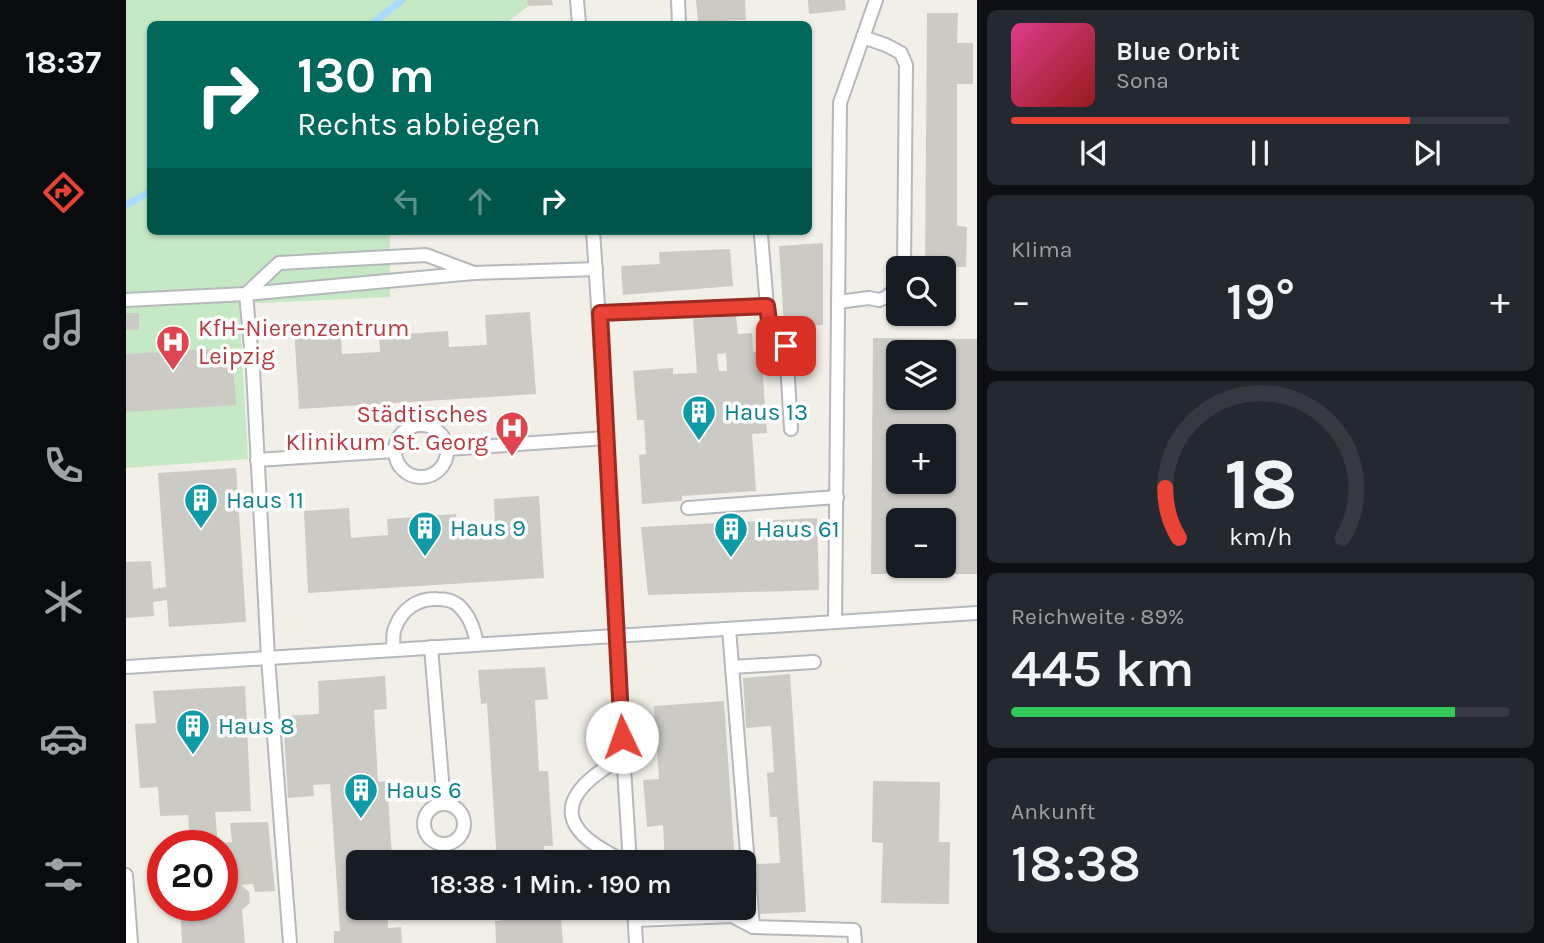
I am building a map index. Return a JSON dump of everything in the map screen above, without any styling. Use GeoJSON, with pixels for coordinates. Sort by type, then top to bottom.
{"type":"FeatureCollection","features":[{"type":"Feature","properties":{"kind":"lane"},"geometry":{"type":"LineString","coordinates":[[577,0],[579,21]]}},
{"type":"Feature","properties":{"kind":"lane"},"geometry":{"type":"LineString","coordinates":[[678,0],[680,21]]}},
{"type":"Feature","properties":{"kind":"lane"},"geometry":{"type":"LineString","coordinates":[[835,622],[840,103],[876,0]]}},
{"type":"Feature","properties":{"kind":"lane"},"geometry":{"type":"LineString","coordinates":[[863,37],[901,53],[906,65],[904,256]]}},
{"type":"Feature","properties":{"kind":"lane"},"geometry":{"type":"LineString","coordinates":[[593,235],[600,313],[628,850]]}},
{"type":"Feature","properties":{"kind":"lane"},"geometry":{"type":"LineString","coordinates":[[761,235],[771,336],[786,346],[791,429]]}},
{"type":"Feature","properties":{"kind":"lane"},"geometry":{"type":"LineString","coordinates":[[246,294],[279,263],[426,256],[474,273]]}},
{"type":"Feature","properties":{"kind":"lane"},"geometry":{"type":"LineString","coordinates":[[126,300],[246,294],[474,273],[596,269]]}},
{"type":"Feature","properties":{"kind":"lane"},"geometry":{"type":"LineString","coordinates":[[246,294],[253,370],[268,658],[290,943]]}},
{"type":"Feature","properties":{"kind":"lane"},"geometry":{"type":"LineString","coordinates":[[838,302],[886,297]]}},
{"type":"Feature","properties":{"kind":"lane"},"geometry":{"type":"LineString","coordinates":[[600,313],[767,306]]}},
{"type":"Feature","properties":{"kind":"lane"},"geometry":{"type":"LineString","coordinates":[[420,424],[433,427],[443,436],[448,449],[445,463],[436,473],[422,478],[408,475],[398,465],[394,451],[397,438],[407,428],[420,424]]}},
{"type":"Feature","properties":{"kind":"lane"},"geometry":{"type":"LineString","coordinates":[[448,449],[606,438]]}},
{"type":"Feature","properties":{"kind":"lane"},"geometry":{"type":"LineString","coordinates":[[257,460],[394,451]]}},
{"type":"Feature","properties":{"kind":"lane"},"geometry":{"type":"LineString","coordinates":[[688,508],[837,497]]}},
{"type":"Feature","properties":{"kind":"lane"},"geometry":{"type":"LineString","coordinates":[[393,650],[394,629],[404,611],[427,598],[456,603],[473,625],[477,644]]}},
{"type":"Feature","properties":{"kind":"lane"},"geometry":{"type":"LineString","coordinates":[[126,667],[977,613]]}},
{"type":"Feature","properties":{"kind":"lane"},"geometry":{"type":"LineString","coordinates":[[729,629],[753,927]]}},
{"type":"Feature","properties":{"kind":"lane"},"geometry":{"type":"LineString","coordinates":[[431,647],[444,804]]}},
{"type":"Feature","properties":{"kind":"lane"},"geometry":{"type":"LineString","coordinates":[[732,667],[814,662]]}},
{"type":"Feature","properties":{"kind":"lane"},"geometry":{"type":"LineString","coordinates":[[602,850],[584,838],[574,823],[574,799],[581,788],[599,772],[623,757]]}},
{"type":"Feature","properties":{"kind":"lane"},"geometry":{"type":"LineString","coordinates":[[126,875],[131,943]]}},
{"type":"Feature","properties":{"kind":"lane"},"geometry":{"type":"LineString","coordinates":[[635,920],[636,943]]}},
{"type":"Feature","properties":{"kind":"lane"},"geometry":{"type":"LineString","coordinates":[[740,920],[753,927],[854,930],[855,943]]}},
{"type":"Feature","properties":{"kind":"green space"},"geometry":{"type":"Polygon","coordinates":[[[126,0],[527,0],[528,6],[509,21],[147,21],[147,235],[390,235],[390,297],[239,304],[248,459],[126,468],[126,0]]]}},
{"type":"Feature","properties":{"kind":"building"},"geometry":{"type":"Polygon","coordinates":[[[527,0],[552,0],[553,5],[528,6],[527,0]]]}},
{"type":"Feature","properties":{"kind":"building"},"geometry":{"type":"Polygon","coordinates":[[[696,0],[745,0],[746,20],[698,21],[696,0]]]}},
{"type":"Feature","properties":{"kind":"building"},"geometry":{"type":"Polygon","coordinates":[[[808,0],[845,0],[846,10],[809,14],[808,0]]]}},
{"type":"Feature","properties":{"kind":"building"},"geometry":{"type":"Polygon","coordinates":[[[927,13],[958,13],[957,43],[973,43],[973,84],[957,84],[957,226],[967,227],[966,267],[956,267],[956,256],[925,256],[927,13]]]}},
{"type":"Feature","properties":{"kind":"building"},"geometry":{"type":"Polygon","coordinates":[[[823,243],[823,325],[784,326],[779,246],[823,243]]]}},
{"type":"Feature","properties":{"kind":"building"},"geometry":{"type":"Polygon","coordinates":[[[730,249],[733,286],[623,295],[621,266],[660,264],[659,252],[730,249]]]}},
{"type":"Feature","properties":{"kind":"building"},"geometry":{"type":"Polygon","coordinates":[[[530,312],[536,394],[299,409],[294,327],[340,324],[342,354],[380,352],[379,336],[448,331],[449,347],[487,345],[485,315],[530,312]]]}},
{"type":"Feature","properties":{"kind":"building"},"geometry":{"type":"Polygon","coordinates":[[[126,313],[139,313],[139,330],[126,330],[126,313]]]}},
{"type":"Feature","properties":{"kind":"building","name":"Haus 13"},"geometry":{"type":"Polygon","coordinates":[[[736,316],[738,334],[752,333],[753,352],[761,351],[767,433],[752,434],[756,491],[682,496],[682,501],[642,504],[639,455],[646,454],[644,420],[637,420],[633,371],[673,368],[673,374],[697,373],[693,319],[736,316]],[[726,353],[717,354],[719,371],[727,371],[726,353]]]}},
{"type":"Feature","properties":{"kind":"building"},"geometry":{"type":"Polygon","coordinates":[[[873,338],[977,339],[977,574],[956,574],[956,508],[886,508],[886,574],[871,574],[873,338]]]}},
{"type":"Feature","properties":{"kind":"building"},"geometry":{"type":"Polygon","coordinates":[[[232,348],[236,405],[126,412],[126,354],[232,348]]]}},
{"type":"Feature","properties":{"kind":"building","name":"Haus 11"},"geometry":{"type":"Polygon","coordinates":[[[236,468],[246,622],[169,627],[167,600],[153,602],[154,616],[126,618],[126,562],[151,561],[153,589],[166,587],[158,473],[236,468]]]}},
{"type":"Feature","properties":{"kind":"building","name":"Haus 9"},"geometry":{"type":"Polygon","coordinates":[[[539,496],[544,578],[308,593],[304,511],[349,508],[351,538],[388,535],[387,519],[456,514],[457,531],[495,529],[494,499],[539,496]]]}},
{"type":"Feature","properties":{"kind":"building","name":"Haus 61"},"geometry":{"type":"Polygon","coordinates":[[[817,518],[819,590],[648,595],[641,527],[817,518]]]}},
{"type":"Feature","properties":{"kind":"building"},"geometry":{"type":"Polygon","coordinates":[[[545,667],[548,699],[535,700],[539,771],[548,771],[553,846],[544,846],[544,850],[496,850],[487,703],[481,704],[478,670],[545,667]]]}},
{"type":"Feature","properties":{"kind":"building"},"geometry":{"type":"Polygon","coordinates":[[[790,674],[806,912],[759,914],[756,864],[780,863],[777,817],[770,817],[767,773],[774,772],[771,726],[746,728],[743,678],[790,674]]]}},
{"type":"Feature","properties":{"kind":"building","name":"Haus 6"},"geometry":{"type":"Polygon","coordinates":[[[385,676],[387,709],[374,710],[378,782],[387,781],[392,850],[346,850],[346,920],[388,920],[388,928],[401,927],[402,943],[334,943],[334,931],[340,931],[330,784],[313,785],[314,796],[288,798],[283,716],[319,714],[318,681],[385,676]]]}},
{"type":"Feature","properties":{"kind":"building","name":"Haus 8"},"geometry":{"type":"Polygon","coordinates":[[[245,686],[251,811],[215,812],[217,830],[189,830],[188,815],[160,816],[158,787],[140,788],[135,724],[156,723],[153,691],[245,686]]]}},
{"type":"Feature","properties":{"kind":"building"},"geometry":{"type":"Polygon","coordinates":[[[724,701],[734,850],[664,850],[663,825],[647,827],[643,780],[659,779],[654,706],[724,701]]]}},
{"type":"Feature","properties":{"kind":"building"},"geometry":{"type":"Polygon","coordinates":[[[873,781],[940,782],[939,842],[950,842],[949,904],[881,903],[883,843],[872,842],[873,781]]]}},
{"type":"Feature","properties":{"kind":"building"},"geometry":{"type":"Polygon","coordinates":[[[268,822],[275,891],[255,892],[253,884],[241,885],[249,892],[250,903],[242,910],[245,943],[182,943],[181,921],[238,921],[238,830],[231,830],[230,823],[268,822]]]}},
{"type":"Feature","properties":{"kind":"building"},"geometry":{"type":"Polygon","coordinates":[[[561,920],[563,943],[496,943],[495,921],[561,920]]]}},
{"type":"Feature","properties":{"kind":"waterway"},"geometry":{"type":"LineString","coordinates":[[376,21],[402,0]]}},
{"type":"Feature","properties":{"kind":"waterway"},"geometry":{"type":"LineString","coordinates":[[126,205],[147,194]]}},
{"type":"Feature","properties":{"kind":"place","name":"KfH-Nierenzentrum Leipzig"},"geometry":{"type":"Point","coordinates":[173,372]}},
{"type":"Feature","properties":{"kind":"place","name":"Haus 13"},"geometry":{"type":"Point","coordinates":[699,442]}},
{"type":"Feature","properties":{"kind":"place","name":"Städtisches Klinikum St. Georg"},"geometry":{"type":"Point","coordinates":[512,458]}},
{"type":"Feature","properties":{"kind":"place","name":"Haus 11"},"geometry":{"type":"Point","coordinates":[201,530]}},
{"type":"Feature","properties":{"kind":"place","name":"Haus 9"},"geometry":{"type":"Point","coordinates":[425,558]}},
{"type":"Feature","properties":{"kind":"place","name":"Haus 61"},"geometry":{"type":"Point","coordinates":[731,559]}},
{"type":"Feature","properties":{"kind":"place","name":"Haus 8"},"geometry":{"type":"Point","coordinates":[193,756]}},
{"type":"Feature","properties":{"kind":"place","name":"Haus 6"},"geometry":{"type":"Point","coordinates":[361,820]}},
{"type":"Feature","properties":{"kind":"route"},"geometry":{"type":"LineString","coordinates":[[622,737],[600,313],[767,306],[771,336],[786,346]]}}]}
